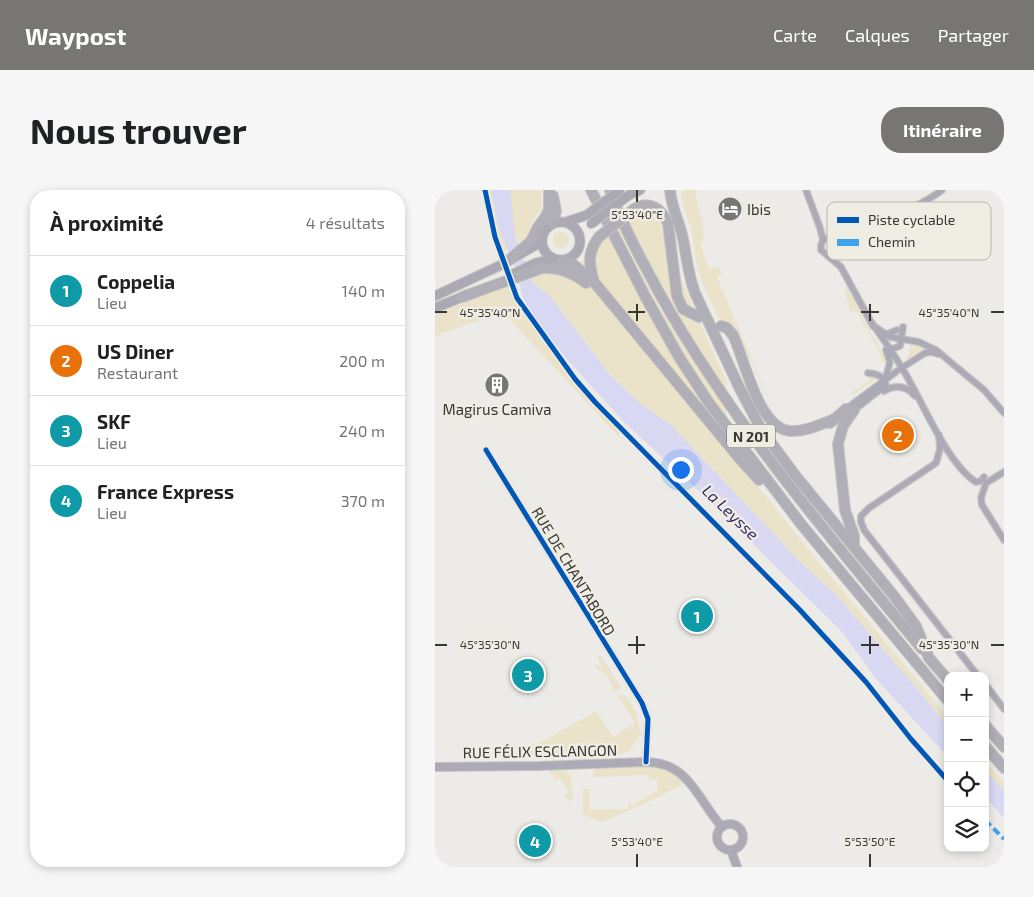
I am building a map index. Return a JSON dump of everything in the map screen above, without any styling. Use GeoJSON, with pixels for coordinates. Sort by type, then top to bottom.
{"type":"FeatureCollection","features":[{"type":"Feature","properties":{"kind":"highway"},"geometry":{"type":"LineString","coordinates":[[551,190],[555,205],[553,223]]}},
{"type":"Feature","properties":{"kind":"highway"},"geometry":{"type":"LineString","coordinates":[[505,263],[536,242],[547,214],[551,190]]}},
{"type":"Feature","properties":{"kind":"highway","name":"N 201"},"geometry":{"type":"LineString","coordinates":[[591,190],[614,238],[679,357],[744,451],[801,524],[944,696]]}},
{"type":"Feature","properties":{"kind":"highway","name":"N 201"},"geometry":{"type":"LineString","coordinates":[[610,190],[628,233],[687,342],[734,413],[783,478],[944,675]]}},
{"type":"Feature","properties":{"kind":"highway"},"geometry":{"type":"LineString","coordinates":[[664,190],[666,203],[676,227],[683,258],[695,293],[761,429],[894,596],[915,626],[929,658]]}},
{"type":"Feature","properties":{"kind":"highway"},"geometry":{"type":"LineString","coordinates":[[670,190],[672,204],[683,239],[687,267]]}},
{"type":"Feature","properties":{"kind":"highway"},"geometry":{"type":"LineString","coordinates":[[678,190],[677,199],[687,232],[690,255],[687,267]]}},
{"type":"Feature","properties":{"kind":"highway"},"geometry":{"type":"LineString","coordinates":[[594,282],[589,260],[591,249],[599,237],[634,209],[643,205],[651,205],[665,216],[668,224],[677,296],[683,308],[699,317]]}},
{"type":"Feature","properties":{"kind":"highway"},"geometry":{"type":"LineString","coordinates":[[558,260],[573,264],[594,282],[606,299],[740,459],[801,524]]}},
{"type":"Feature","properties":{"kind":"highway"},"geometry":{"type":"LineString","coordinates":[[462,297],[507,280],[541,264],[573,273],[606,299]]}},
{"type":"Feature","properties":{"kind":"highway"},"geometry":{"type":"LineString","coordinates":[[721,326],[727,328],[733,335],[765,414],[782,428],[799,437],[814,433],[850,410]]}},
{"type":"Feature","properties":{"kind":"highway"},"geometry":{"type":"LineString","coordinates":[[747,402],[767,426],[778,433],[793,433]]}},
{"type":"Feature","properties":{"kind":"highway"},"geometry":{"type":"LineString","coordinates":[[850,410],[843,426],[839,444],[845,510],[854,536],[853,544]]}},
{"type":"Feature","properties":{"kind":"highway"},"geometry":{"type":"LineString","coordinates":[[989,730],[1004,747]]}},
{"type":"Feature","properties":{"kind":"highway"},"geometry":{"type":"LineString","coordinates":[[989,751],[1004,768]]}},
{"type":"Feature","properties":{"kind":"main road"},"geometry":{"type":"LineString","coordinates":[[541,264],[568,260],[576,254],[589,220],[625,192],[640,190]]}},
{"type":"Feature","properties":{"kind":"main road"},"geometry":{"type":"LineString","coordinates":[[558,260],[545,252],[536,242],[553,223],[589,220]]}},
{"type":"Feature","properties":{"kind":"main road"},"geometry":{"type":"LineString","coordinates":[[567,222],[576,229],[581,239]]}},
{"type":"Feature","properties":{"kind":"main road"},"geometry":{"type":"LineString","coordinates":[[435,296],[505,263]]}},
{"type":"Feature","properties":{"kind":"main road"},"geometry":{"type":"LineString","coordinates":[[435,308],[462,297]]}},
{"type":"Feature","properties":{"kind":"street"},"geometry":{"type":"LineString","coordinates":[[806,190],[820,228],[823,240],[821,250],[827,254]]}},
{"type":"Feature","properties":{"kind":"street"},"geometry":{"type":"LineString","coordinates":[[924,202],[942,190]]}},
{"type":"Feature","properties":{"kind":"street"},"geometry":{"type":"LineString","coordinates":[[820,228],[827,233]]}},
{"type":"Feature","properties":{"kind":"street"},"geometry":{"type":"LineString","coordinates":[[823,240],[827,239]]}},
{"type":"Feature","properties":{"kind":"street"},"geometry":{"type":"LineString","coordinates":[[833,260],[841,267],[890,358],[885,380],[886,386],[873,397]]}},
{"type":"Feature","properties":{"kind":"street"},"geometry":{"type":"LineString","coordinates":[[840,260],[841,267]]}},
{"type":"Feature","properties":{"kind":"street"},"geometry":{"type":"LineString","coordinates":[[872,323],[885,335],[928,345],[984,390],[1004,413]]}},
{"type":"Feature","properties":{"kind":"street"},"geometry":{"type":"LineString","coordinates":[[872,323],[902,368],[924,410]]}},
{"type":"Feature","properties":{"kind":"street"},"geometry":{"type":"LineString","coordinates":[[885,335],[900,328],[901,339],[898,348],[892,350],[888,347]]}},
{"type":"Feature","properties":{"kind":"street"},"geometry":{"type":"LineString","coordinates":[[850,410],[885,380],[925,353],[931,352],[942,355]]}},
{"type":"Feature","properties":{"kind":"street"},"geometry":{"type":"LineString","coordinates":[[868,373],[879,375],[885,380]]}},
{"type":"Feature","properties":{"kind":"street"},"geometry":{"type":"LineString","coordinates":[[850,410],[890,388],[902,387],[912,392],[967,476],[979,482],[984,477]]}},
{"type":"Feature","properties":{"kind":"street"},"geometry":{"type":"LineString","coordinates":[[939,435],[940,449],[936,463],[869,508],[863,514],[861,522],[864,530],[884,557],[975,672]]}},
{"type":"Feature","properties":{"kind":"street","name":"RUE DE CHANTABORD"},"geometry":{"type":"LineString","coordinates":[[486,450],[642,703],[647,719],[646,762]]}},
{"type":"Feature","properties":{"kind":"street"},"geometry":{"type":"LineString","coordinates":[[1004,472],[986,483],[981,498],[982,505],[1004,540]]}},
{"type":"Feature","properties":{"kind":"street"},"geometry":{"type":"LineString","coordinates":[[989,689],[1004,708]]}},
{"type":"Feature","properties":{"kind":"street"},"geometry":{"type":"LineString","coordinates":[[646,762],[661,764],[677,770],[683,775],[722,827]]}},
{"type":"Feature","properties":{"kind":"street","name":"RUE FÉLIX ESCLANGON"},"geometry":{"type":"LineString","coordinates":[[435,766],[548,766],[646,762]]}},
{"type":"Feature","properties":{"kind":"street"},"geometry":{"type":"LineString","coordinates":[[733,825],[742,833],[741,844],[731,850],[723,848],[718,842],[717,834],[722,827],[733,825]]}},
{"type":"Feature","properties":{"kind":"street"},"geometry":{"type":"LineString","coordinates":[[731,850],[737,867]]}},
{"type":"Feature","properties":{"kind":"shaded area"},"geometry":{"type":"Polygon","coordinates":[[[488,190],[542,190],[541,211],[536,216],[525,238],[502,253],[488,190]]]}},
{"type":"Feature","properties":{"kind":"shaded area"},"geometry":{"type":"Polygon","coordinates":[[[684,190],[697,190],[695,196],[703,222],[704,241],[700,243],[709,270],[719,266],[721,274],[717,277],[772,408],[735,326],[719,319],[701,279],[691,228],[681,199],[681,193],[684,190]]]}},
{"type":"Feature","properties":{"kind":"shaded area"},"geometry":{"type":"Polygon","coordinates":[[[643,210],[653,212],[659,219],[663,236],[727,382],[726,446],[816,559],[944,712],[944,722],[837,596],[801,563],[671,425],[642,405],[610,375],[549,295],[534,284],[532,278],[547,273],[572,278],[585,256],[599,241],[643,210]]]}},
{"type":"Feature","properties":{"kind":"shaded area"},"geometry":{"type":"Polygon","coordinates":[[[561,232],[567,234],[569,240],[567,246],[561,248],[555,246],[553,240],[555,234],[561,232]]]}},
{"type":"Feature","properties":{"kind":"shaded area"},"geometry":{"type":"Polygon","coordinates":[[[511,286],[535,329],[577,386],[617,428],[618,436],[503,312],[435,336],[435,314],[511,286]]]}},
{"type":"Feature","properties":{"kind":"shaded area"},"geometry":{"type":"Polygon","coordinates":[[[847,288],[885,358],[885,362],[882,363],[880,353],[856,310],[850,312],[845,289],[847,288]]]}},
{"type":"Feature","properties":{"kind":"shaded area"},"geometry":{"type":"Polygon","coordinates":[[[911,343],[924,346],[925,348],[906,360],[905,359],[909,354],[911,343]]]}},
{"type":"Feature","properties":{"kind":"shaded area"},"geometry":{"type":"Polygon","coordinates":[[[873,375],[876,379],[853,395],[852,392],[869,381],[870,376],[873,375]]]}},
{"type":"Feature","properties":{"kind":"shaded area"},"geometry":{"type":"Polygon","coordinates":[[[600,655],[621,687],[614,692],[608,676],[594,666],[597,664],[600,667],[602,666],[597,657],[600,655]]]}},
{"type":"Feature","properties":{"kind":"shaded area"},"geometry":{"type":"Polygon","coordinates":[[[618,696],[626,696],[634,708],[639,730],[642,733],[628,752],[620,754],[514,754],[530,743],[538,744],[596,711],[613,737],[635,723],[618,696]]]}},
{"type":"Feature","properties":{"kind":"shaded area"},"geometry":{"type":"Polygon","coordinates":[[[658,766],[673,772],[684,783],[659,797],[602,822],[583,815],[583,789],[589,789],[590,810],[628,809],[628,805],[634,804],[653,792],[657,792],[657,779],[649,780],[649,775],[593,777],[596,768],[658,766]]]}},
{"type":"Feature","properties":{"kind":"shaded area"},"geometry":{"type":"Polygon","coordinates":[[[989,766],[1004,782],[1004,791],[989,774],[989,766]]]}},
{"type":"Feature","properties":{"kind":"shaded area"},"geometry":{"type":"Polygon","coordinates":[[[553,769],[566,769],[571,778],[573,800],[568,801],[564,796],[569,793],[560,778],[555,780],[553,774],[550,774],[550,771],[553,769]]]}},
{"type":"Feature","properties":{"kind":"water","name":"La Leysse"},"geometry":{"type":"Polygon","coordinates":[[[491,190],[510,190],[515,237],[534,284],[549,295],[610,375],[642,405],[671,425],[801,563],[837,596],[944,722],[944,753],[878,681],[842,632],[716,507],[624,422],[566,358],[536,320],[522,296],[516,270],[499,229],[491,190]]]}},
{"type":"Feature","properties":{"kind":"water"},"geometry":{"type":"Polygon","coordinates":[[[989,774],[1004,791],[1004,818],[989,801],[989,774]]]}},
{"type":"Feature","properties":{"kind":"marked path"},"geometry":{"type":"LineString","coordinates":[[989,824],[1004,839]]}},
{"type":"Feature","properties":{"kind":"cycle path"},"geometry":{"type":"LineString","coordinates":[[485,190],[495,237],[517,298],[575,379],[595,402],[799,609],[866,682],[911,739],[944,776]]}},
{"type":"Feature","properties":{"kind":"cycle path"},"geometry":{"type":"LineString","coordinates":[[486,450],[642,703],[648,719],[646,762]]}},
{"type":"Feature","properties":{"kind":"place","name":"Ibis"},"geometry":{"type":"Point","coordinates":[730,209]}},
{"type":"Feature","properties":{"kind":"place","name":"Magirus Camiva"},"geometry":{"type":"Point","coordinates":[497,385]}},
{"type":"Feature","properties":{"kind":"place","name":"US Diner"},"geometry":{"type":"Point","coordinates":[898,435]}},
{"type":"Feature","properties":{"kind":"place","name":"Coppelia"},"geometry":{"type":"Point","coordinates":[697,616]}},
{"type":"Feature","properties":{"kind":"place","name":"SKF"},"geometry":{"type":"Point","coordinates":[528,675]}},
{"type":"Feature","properties":{"kind":"place","name":"France Express"},"geometry":{"type":"Point","coordinates":[535,841]}}]}
